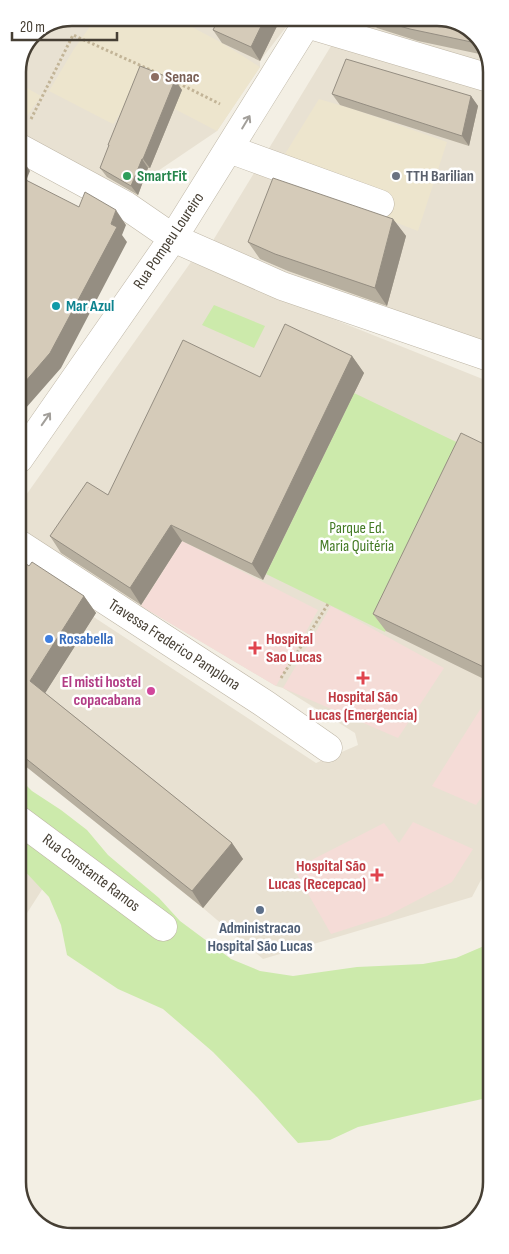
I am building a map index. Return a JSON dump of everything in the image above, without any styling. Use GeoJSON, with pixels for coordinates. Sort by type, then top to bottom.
{"type":"FeatureCollection","features":[{"type":"Feature","properties":{"kind":"street","name":"Rua Pompeu Loureiro"},"geometry":{"type":"LineString","coordinates":[[26,448],[173,238],[305,26]]}},
{"type":"Feature","properties":{"kind":"street"},"geometry":{"type":"LineString","coordinates":[[324,26],[483,76]]}},
{"type":"Feature","properties":{"kind":"street"},"geometry":{"type":"LineString","coordinates":[[229,149],[380,204]]}},
{"type":"Feature","properties":{"kind":"street"},"geometry":{"type":"LineString","coordinates":[[26,151],[125,205],[173,238],[282,286],[483,355]]}},
{"type":"Feature","properties":{"kind":"street","name":"Travessa Frederico Pamplona"},"geometry":{"type":"LineString","coordinates":[[26,549],[265,704],[328,748]]}},
{"type":"Feature","properties":{"kind":"street","name":"Rua Constante Ramos"},"geometry":{"type":"LineString","coordinates":[[26,825],[163,927]]}},
{"type":"Feature","properties":{"kind":"path"},"geometry":{"type":"LineString","coordinates":[[26,119],[30,121],[73,35],[162,76]]}},
{"type":"Feature","properties":{"kind":"path"},"geometry":{"type":"LineString","coordinates":[[170,79],[248,118]]}},
{"type":"Feature","properties":{"kind":"path"},"geometry":{"type":"LineString","coordinates":[[265,704],[328,604]]}},
{"type":"Feature","properties":{"kind":"shaded area"},"geometry":{"type":"Polygon","coordinates":[[[72,26],[287,26],[260,61],[260,67],[217,131],[146,179],[138,196],[141,205],[129,190],[26,140],[26,69],[31,52],[36,44],[49,32],[72,26]]]}},
{"type":"Feature","properties":{"kind":"shaded area","name":"Senac"},"geometry":{"type":"Polygon","coordinates":[[[90,26],[190,26],[260,67],[217,131],[169,106],[133,95],[113,124],[49,91],[90,26]]]}},
{"type":"Feature","properties":{"kind":"shaded area"},"geometry":{"type":"Polygon","coordinates":[[[343,26],[446,27],[458,31],[477,49],[483,72],[483,371],[203,257],[343,26]]]}},
{"type":"Feature","properties":{"kind":"shaded area"},"geometry":{"type":"Polygon","coordinates":[[[26,88],[41,96],[26,117],[26,88]]]}},
{"type":"Feature","properties":{"kind":"shaded area","name":"TTH Barilian"},"geometry":{"type":"Polygon","coordinates":[[[319,99],[447,142],[418,231],[272,175],[319,99]]]}},
{"type":"Feature","properties":{"kind":"shaded area"},"geometry":{"type":"Polygon","coordinates":[[[191,262],[483,379],[483,876],[472,897],[263,959],[203,908],[26,767],[26,573],[316,763],[358,745],[355,733],[283,688],[276,686],[141,606],[26,534],[26,495],[191,262]]]}},
{"type":"Feature","properties":{"kind":"shaded area","name":"Hospital Sao Lucas"},"geometry":{"type":"Polygon","coordinates":[[[182,541],[318,610],[276,686],[141,606],[182,541]]]}},
{"type":"Feature","properties":{"kind":"shaded area","name":"Hospital São Lucas (Emergencia)"},"geometry":{"type":"Polygon","coordinates":[[[331,606],[444,668],[398,738],[283,688],[331,606]]]}},
{"type":"Feature","properties":{"kind":"shaded area"},"geometry":{"type":"Polygon","coordinates":[[[481,708],[483,709],[483,795],[476,805],[432,786],[481,708]]]}},
{"type":"Feature","properties":{"kind":"shaded area","name":"Hospital São Lucas (Recepcao)"},"geometry":{"type":"Polygon","coordinates":[[[413,822],[473,849],[452,882],[387,916],[331,934],[294,869],[384,823],[399,843],[413,822]]]}},
{"type":"Feature","properties":{"kind":"shaded area"},"geometry":{"type":"Polygon","coordinates":[[[26,852],[54,871],[26,915],[26,852]]]}},
{"type":"Feature","properties":{"kind":"green space"},"geometry":{"type":"Polygon","coordinates":[[[214,305],[265,326],[254,348],[202,325],[214,305]]]}},
{"type":"Feature","properties":{"kind":"green space","name":"Parque Ed. Maria Quitéria"},"geometry":{"type":"Polygon","coordinates":[[[354,393],[473,450],[385,632],[266,574],[354,393]]]}},
{"type":"Feature","properties":{"kind":"green space"},"geometry":{"type":"Polygon","coordinates":[[[26,785],[87,830],[108,855],[159,898],[180,921],[231,959],[260,971],[293,976],[357,967],[423,964],[456,958],[483,946],[483,1099],[358,1127],[330,1140],[298,1143],[213,1052],[163,1009],[118,989],[67,955],[61,925],[49,897],[26,872],[26,785]]]}},
{"type":"Feature","properties":{"kind":"building"},"geometry":{"type":"Polygon","coordinates":[[[215,26],[261,26],[251,47],[213,30],[215,26]]]}},
{"type":"Feature","properties":{"kind":"building"},"geometry":{"type":"Polygon","coordinates":[[[399,26],[446,27],[460,32],[471,42],[399,26]]]}},
{"type":"Feature","properties":{"kind":"building"},"geometry":{"type":"Polygon","coordinates":[[[346,59],[471,96],[462,136],[332,94],[346,59]]]}},
{"type":"Feature","properties":{"kind":"building"},"geometry":{"type":"Polygon","coordinates":[[[140,66],[175,80],[131,186],[100,168],[140,66]]]}},
{"type":"Feature","properties":{"kind":"building"},"geometry":{"type":"Polygon","coordinates":[[[273,178],[393,219],[375,288],[275,254],[248,242],[273,178]]]}},
{"type":"Feature","properties":{"kind":"building","name":"Mar Azul"},"geometry":{"type":"Polygon","coordinates":[[[26,180],[79,207],[85,192],[116,210],[111,224],[117,227],[50,353],[26,381],[26,180]]]}},
{"type":"Feature","properties":{"kind":"building"},"geometry":{"type":"Polygon","coordinates":[[[285,324],[352,356],[252,564],[171,525],[130,588],[50,536],[87,482],[108,495],[183,340],[260,377],[285,324]]]}},
{"type":"Feature","properties":{"kind":"building"},"geometry":{"type":"Polygon","coordinates":[[[461,433],[483,444],[483,667],[373,614],[461,433]]]}},
{"type":"Feature","properties":{"kind":"building"},"geometry":{"type":"Polygon","coordinates":[[[32,562],[84,596],[30,681],[232,843],[192,891],[26,759],[26,564],[29,566],[32,562]]]}},
{"type":"Feature","properties":{"kind":"place","name":"Senac"},"geometry":{"type":"Point","coordinates":[155,77]}},
{"type":"Feature","properties":{"kind":"place","name":"SmartFit"},"geometry":{"type":"Point","coordinates":[127,176]}},
{"type":"Feature","properties":{"kind":"place","name":"TTH Barilian"},"geometry":{"type":"Point","coordinates":[396,176]}},
{"type":"Feature","properties":{"kind":"place","name":"Mar Azul"},"geometry":{"type":"Point","coordinates":[56,306]}},
{"type":"Feature","properties":{"kind":"place","name":"Rosabella"},"geometry":{"type":"Point","coordinates":[49,639]}},
{"type":"Feature","properties":{"kind":"place","name":"Hospital Sao Lucas"},"geometry":{"type":"Point","coordinates":[255,648]}},
{"type":"Feature","properties":{"kind":"place","name":"Hospital São Lucas (Emergencia)"},"geometry":{"type":"Point","coordinates":[363,678]}},
{"type":"Feature","properties":{"kind":"place","name":"El misti hostel copacabana"},"geometry":{"type":"Point","coordinates":[151,691]}},
{"type":"Feature","properties":{"kind":"place","name":"Hospital São Lucas (Recepcao)"},"geometry":{"type":"Point","coordinates":[377,875]}},
{"type":"Feature","properties":{"kind":"place","name":"Administracao Hospital São Lucas"},"geometry":{"type":"Point","coordinates":[260,910]}}]}
